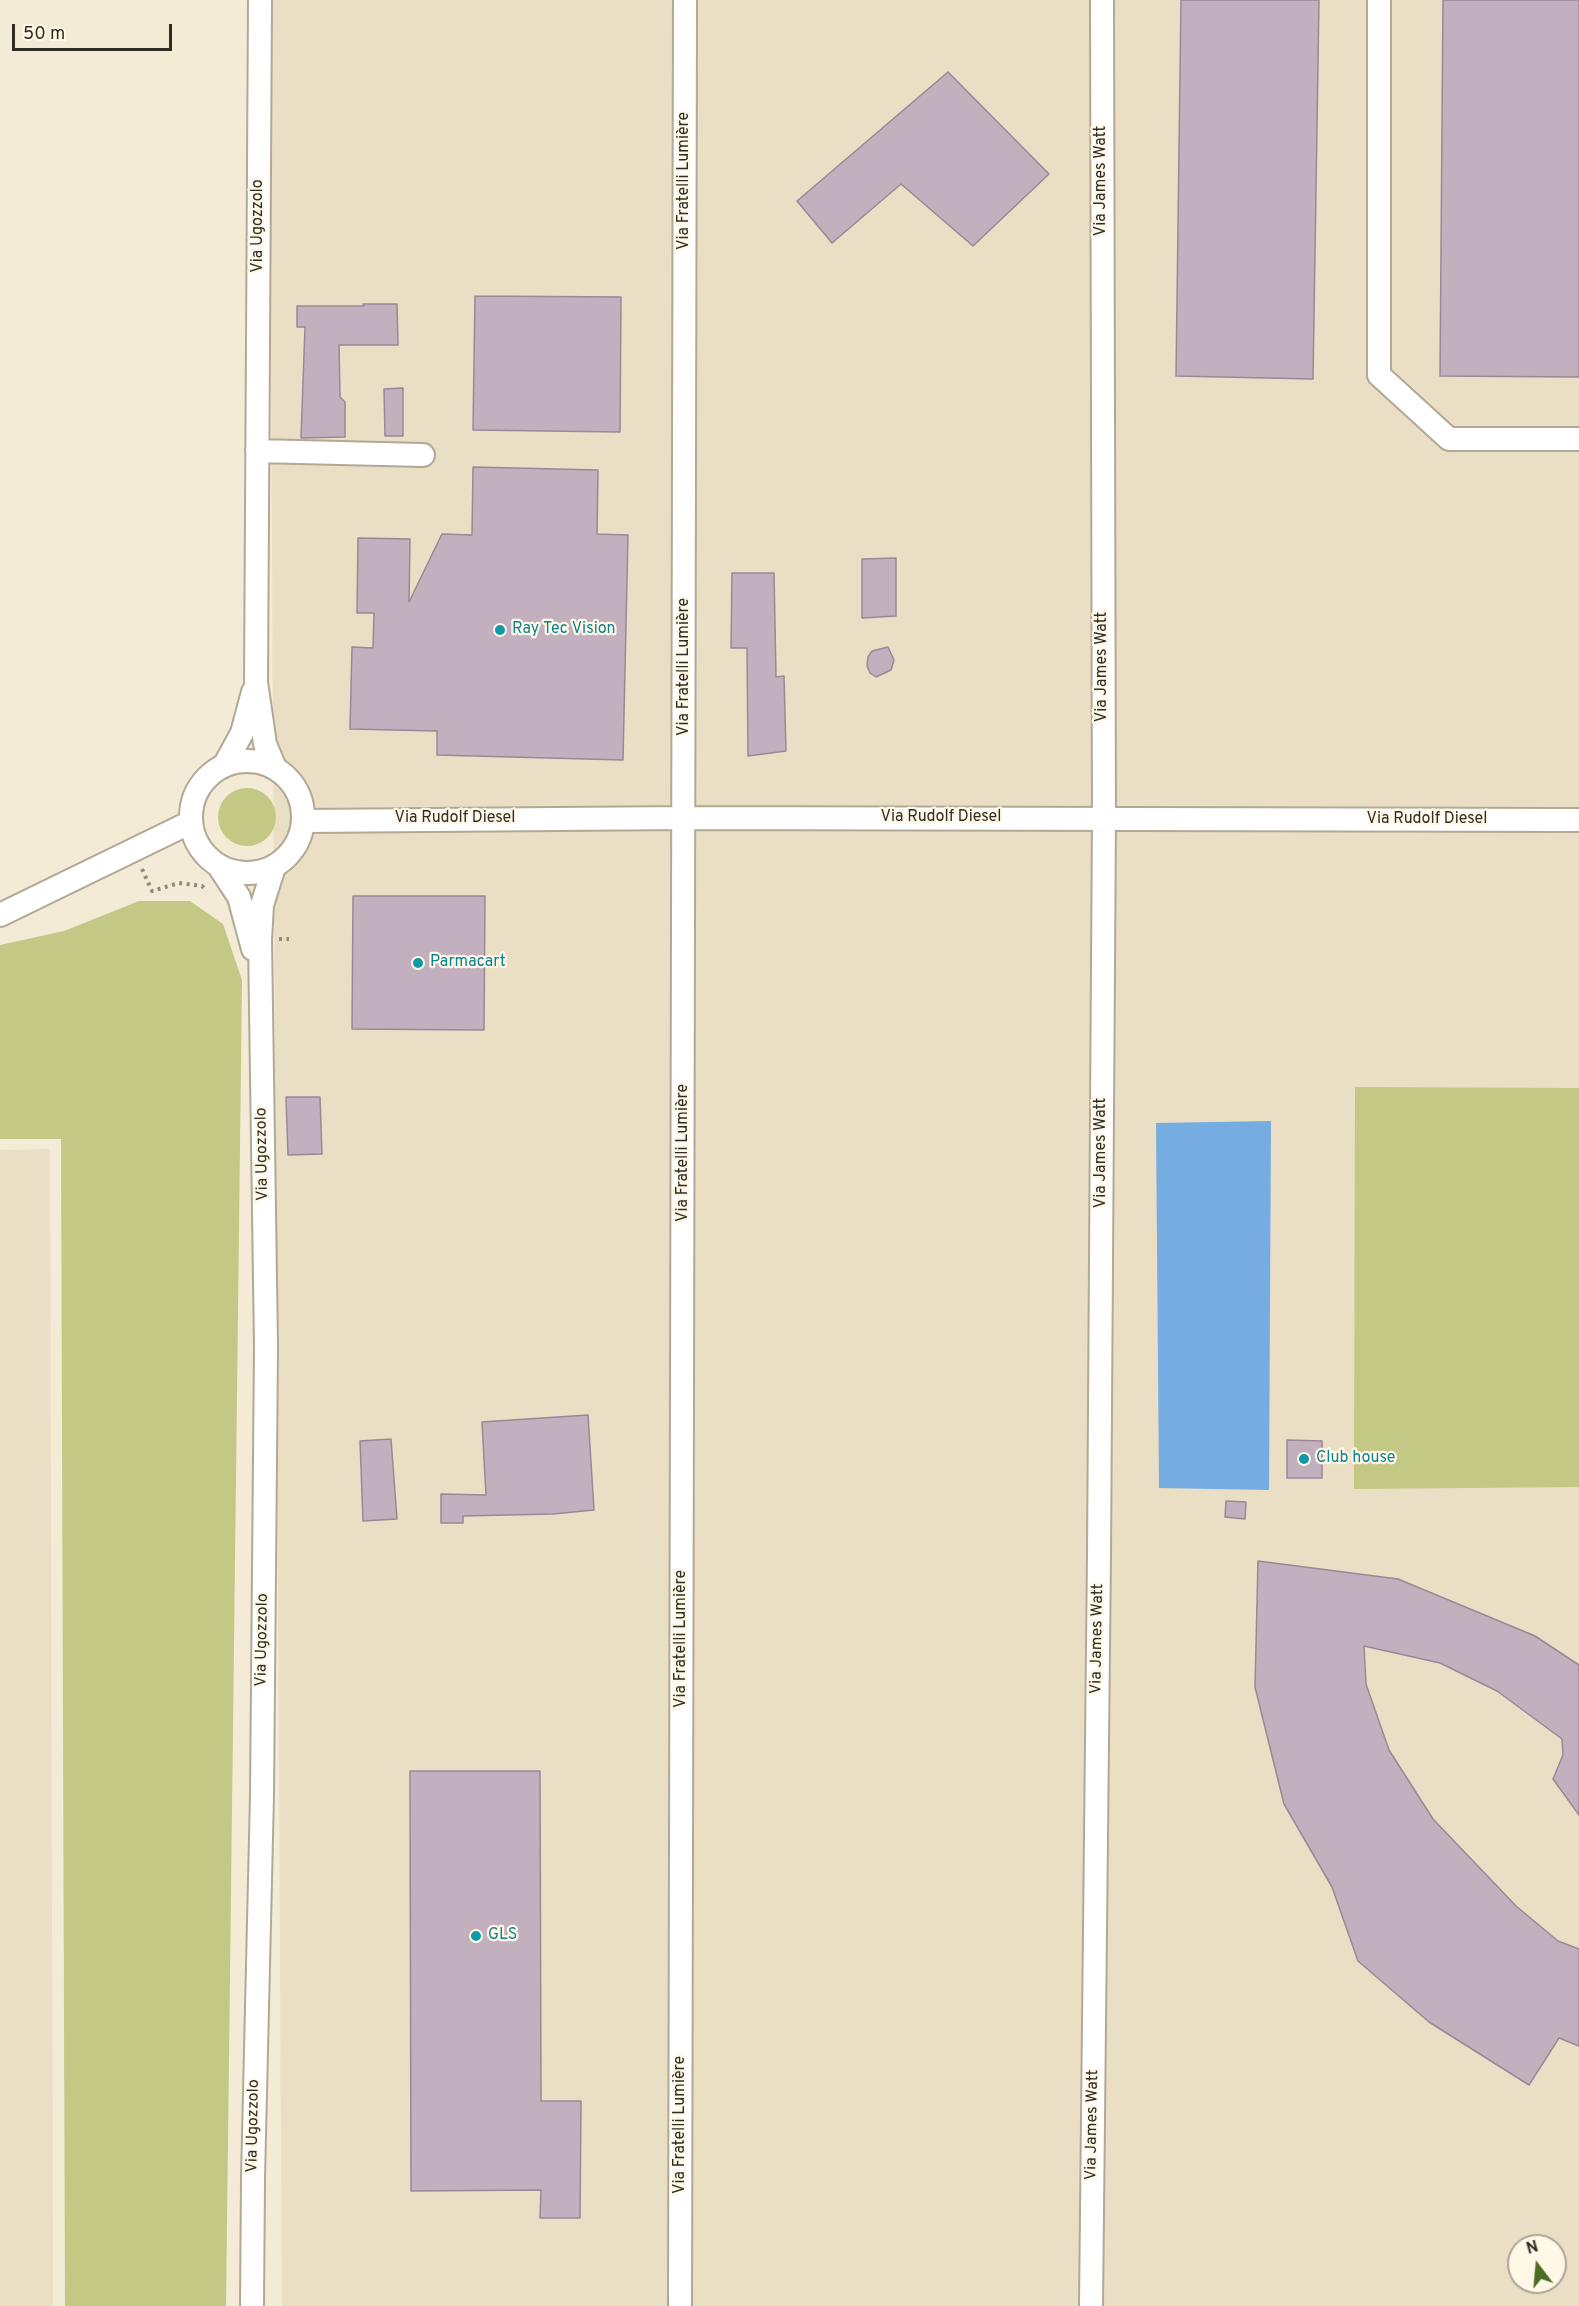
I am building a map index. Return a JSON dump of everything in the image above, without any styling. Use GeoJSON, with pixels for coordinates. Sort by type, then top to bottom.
{"type":"FeatureCollection","features":[{"type":"Feature","properties":{"kind":"street","name":"Via Ugozzolo"},"geometry":{"type":"LineString","coordinates":[[260,0],[256,682],[265,744],[275,768]]}},
{"type":"Feature","properties":{"kind":"street","name":"Via Fratelli Lumière"},"geometry":{"type":"LineString","coordinates":[[680,2306],[686,0]]}},
{"type":"Feature","properties":{"kind":"street","name":"Via James Watt"},"geometry":{"type":"LineString","coordinates":[[1091,2306],[1100,1542],[1104,819],[1102,0]]}},
{"type":"Feature","properties":{"kind":"street"},"geometry":{"type":"LineString","coordinates":[[1378,0],[1379,375],[1449,439],[1579,439]]}},
{"type":"Feature","properties":{"kind":"street"},"geometry":{"type":"LineString","coordinates":[[257,451],[423,455]]}},
{"type":"Feature","properties":{"kind":"street","name":"Via Ugozzolo"},"geometry":{"type":"LineString","coordinates":[[224,766],[242,733],[256,682]]}},
{"type":"Feature","properties":{"kind":"street"},"geometry":{"type":"LineString","coordinates":[[241,761],[258,762],[275,768],[288,778],[297,790],[303,805],[304,821],[295,848],[274,867],[255,873],[236,873],[218,865],[205,854],[196,839],[191,822],[192,806],[199,789],[209,776],[224,766],[241,761]]}},
{"type":"Feature","properties":{"kind":"street","name":"Via Rudolf Diesel"},"geometry":{"type":"LineString","coordinates":[[304,821],[685,818],[1579,820]]}},
{"type":"Feature","properties":{"kind":"street"},"geometry":{"type":"LineString","coordinates":[[0,915],[191,822]]}},
{"type":"Feature","properties":{"kind":"street","name":"Via Ugozzolo"},"geometry":{"type":"LineString","coordinates":[[218,865],[239,897],[260,974]]}},
{"type":"Feature","properties":{"kind":"street","name":"Via Ugozzolo"},"geometry":{"type":"LineString","coordinates":[[252,2306],[262,1796],[266,1346],[260,940],[261,905],[274,867]]}},
{"type":"Feature","properties":{"kind":"path"},"geometry":{"type":"LineString","coordinates":[[133,851],[152,891],[179,883],[202,886],[210,893]]}},
{"type":"Feature","properties":{"kind":"path"},"geometry":{"type":"LineString","coordinates":[[260,940],[289,939]]}},
{"type":"Feature","properties":{"kind":"shaded area"},"geometry":{"type":"Polygon","coordinates":[[[269,0],[1579,0],[1579,2306],[282,2306],[269,0]]]}},
{"type":"Feature","properties":{"kind":"shaded area"},"geometry":{"type":"Polygon","coordinates":[[[50,1149],[53,2306],[0,2306],[0,1150],[50,1149]]]}},
{"type":"Feature","properties":{"kind":"green space"},"geometry":{"type":"Polygon","coordinates":[[[241,788],[253,788],[268,796],[276,811],[276,823],[268,838],[253,846],[241,846],[226,838],[218,823],[218,811],[226,796],[241,788]]]}},
{"type":"Feature","properties":{"kind":"green space"},"geometry":{"type":"Polygon","coordinates":[[[139,901],[190,901],[223,924],[242,980],[226,2306],[65,2306],[61,1139],[0,1139],[0,945],[64,931],[139,901]]]}},
{"type":"Feature","properties":{"kind":"green space"},"geometry":{"type":"Polygon","coordinates":[[[1355,1087],[1579,1088],[1579,1487],[1354,1489],[1355,1087]]]}},
{"type":"Feature","properties":{"kind":"water"},"geometry":{"type":"Polygon","coordinates":[[[1271,1121],[1269,1490],[1159,1488],[1156,1123],[1271,1121]]]}},
{"type":"Feature","properties":{"kind":"building"},"geometry":{"type":"Polygon","coordinates":[[[1181,0],[1319,0],[1313,379],[1176,376],[1181,0]]]}},
{"type":"Feature","properties":{"kind":"building"},"geometry":{"type":"Polygon","coordinates":[[[1443,0],[1579,0],[1579,377],[1440,376],[1443,0]]]}},
{"type":"Feature","properties":{"kind":"building"},"geometry":{"type":"Polygon","coordinates":[[[948,72],[1049,174],[973,246],[901,184],[832,243],[797,201],[948,72]]]}},
{"type":"Feature","properties":{"kind":"building"},"geometry":{"type":"Polygon","coordinates":[[[475,296],[621,297],[620,432],[473,430],[475,296]]]}},
{"type":"Feature","properties":{"kind":"building"},"geometry":{"type":"Polygon","coordinates":[[[363,304],[397,304],[398,345],[339,345],[340,397],[345,402],[345,437],[301,438],[305,327],[297,327],[297,306],[364,306],[363,304]]]}},
{"type":"Feature","properties":{"kind":"building"},"geometry":{"type":"Polygon","coordinates":[[[403,388],[403,436],[385,436],[384,389],[403,388]]]}},
{"type":"Feature","properties":{"kind":"building","name":"Ray Tec Vision"},"geometry":{"type":"Polygon","coordinates":[[[473,467],[598,470],[597,534],[628,535],[623,760],[437,755],[437,731],[350,729],[352,647],[373,648],[374,613],[357,613],[358,538],[410,539],[409,602],[442,534],[472,535],[473,467]]]}},
{"type":"Feature","properties":{"kind":"building"},"geometry":{"type":"Polygon","coordinates":[[[896,558],[896,616],[862,618],[862,559],[896,558]]]}},
{"type":"Feature","properties":{"kind":"building"},"geometry":{"type":"Polygon","coordinates":[[[732,573],[774,573],[776,677],[784,676],[786,751],[748,756],[747,648],[731,648],[732,573]]]}},
{"type":"Feature","properties":{"kind":"building"},"geometry":{"type":"Polygon","coordinates":[[[888,647],[894,660],[891,670],[876,677],[870,673],[867,666],[868,657],[872,651],[888,647]]]}},
{"type":"Feature","properties":{"kind":"building","name":"Parmacart"},"geometry":{"type":"Polygon","coordinates":[[[353,896],[485,896],[484,1030],[352,1029],[353,896]]]}},
{"type":"Feature","properties":{"kind":"building"},"geometry":{"type":"Polygon","coordinates":[[[286,1097],[320,1097],[322,1154],[288,1155],[286,1097]]]}},
{"type":"Feature","properties":{"kind":"building"},"geometry":{"type":"Polygon","coordinates":[[[588,1415],[594,1510],[553,1514],[463,1516],[463,1523],[441,1523],[441,1494],[486,1495],[482,1422],[588,1415]]]}},
{"type":"Feature","properties":{"kind":"building"},"geometry":{"type":"Polygon","coordinates":[[[391,1439],[397,1519],[363,1521],[360,1441],[391,1439]]]}},
{"type":"Feature","properties":{"kind":"building","name":"Club house"},"geometry":{"type":"Polygon","coordinates":[[[1287,1440],[1322,1441],[1322,1478],[1287,1478],[1287,1440]]]}},
{"type":"Feature","properties":{"kind":"building"},"geometry":{"type":"Polygon","coordinates":[[[1226,1501],[1246,1502],[1245,1519],[1225,1517],[1226,1501]]]}},
{"type":"Feature","properties":{"kind":"building"},"geometry":{"type":"Polygon","coordinates":[[[1258,1561],[1398,1579],[1535,1636],[1579,1665],[1579,1815],[1553,1779],[1563,1755],[1562,1739],[1497,1691],[1440,1663],[1364,1646],[1366,1684],[1389,1750],[1433,1819],[1516,1906],[1558,1941],[1579,1949],[1579,2046],[1559,2038],[1529,2085],[1429,2022],[1358,1961],[1332,1887],[1284,1804],[1255,1687],[1258,1561]]]}},
{"type":"Feature","properties":{"kind":"building","name":"GLS"},"geometry":{"type":"Polygon","coordinates":[[[410,1771],[540,1771],[541,2101],[581,2101],[580,2218],[540,2218],[541,2190],[411,2191],[410,1771]]]}},
{"type":"Feature","properties":{"kind":"place","name":"Ray Tec Vision"},"geometry":{"type":"Point","coordinates":[500,630]}},
{"type":"Feature","properties":{"kind":"place","name":"Parmacart"},"geometry":{"type":"Point","coordinates":[418,963]}},
{"type":"Feature","properties":{"kind":"place","name":"Club house"},"geometry":{"type":"Point","coordinates":[1304,1459]}},
{"type":"Feature","properties":{"kind":"place","name":"GLS"},"geometry":{"type":"Point","coordinates":[476,1936]}}]}
